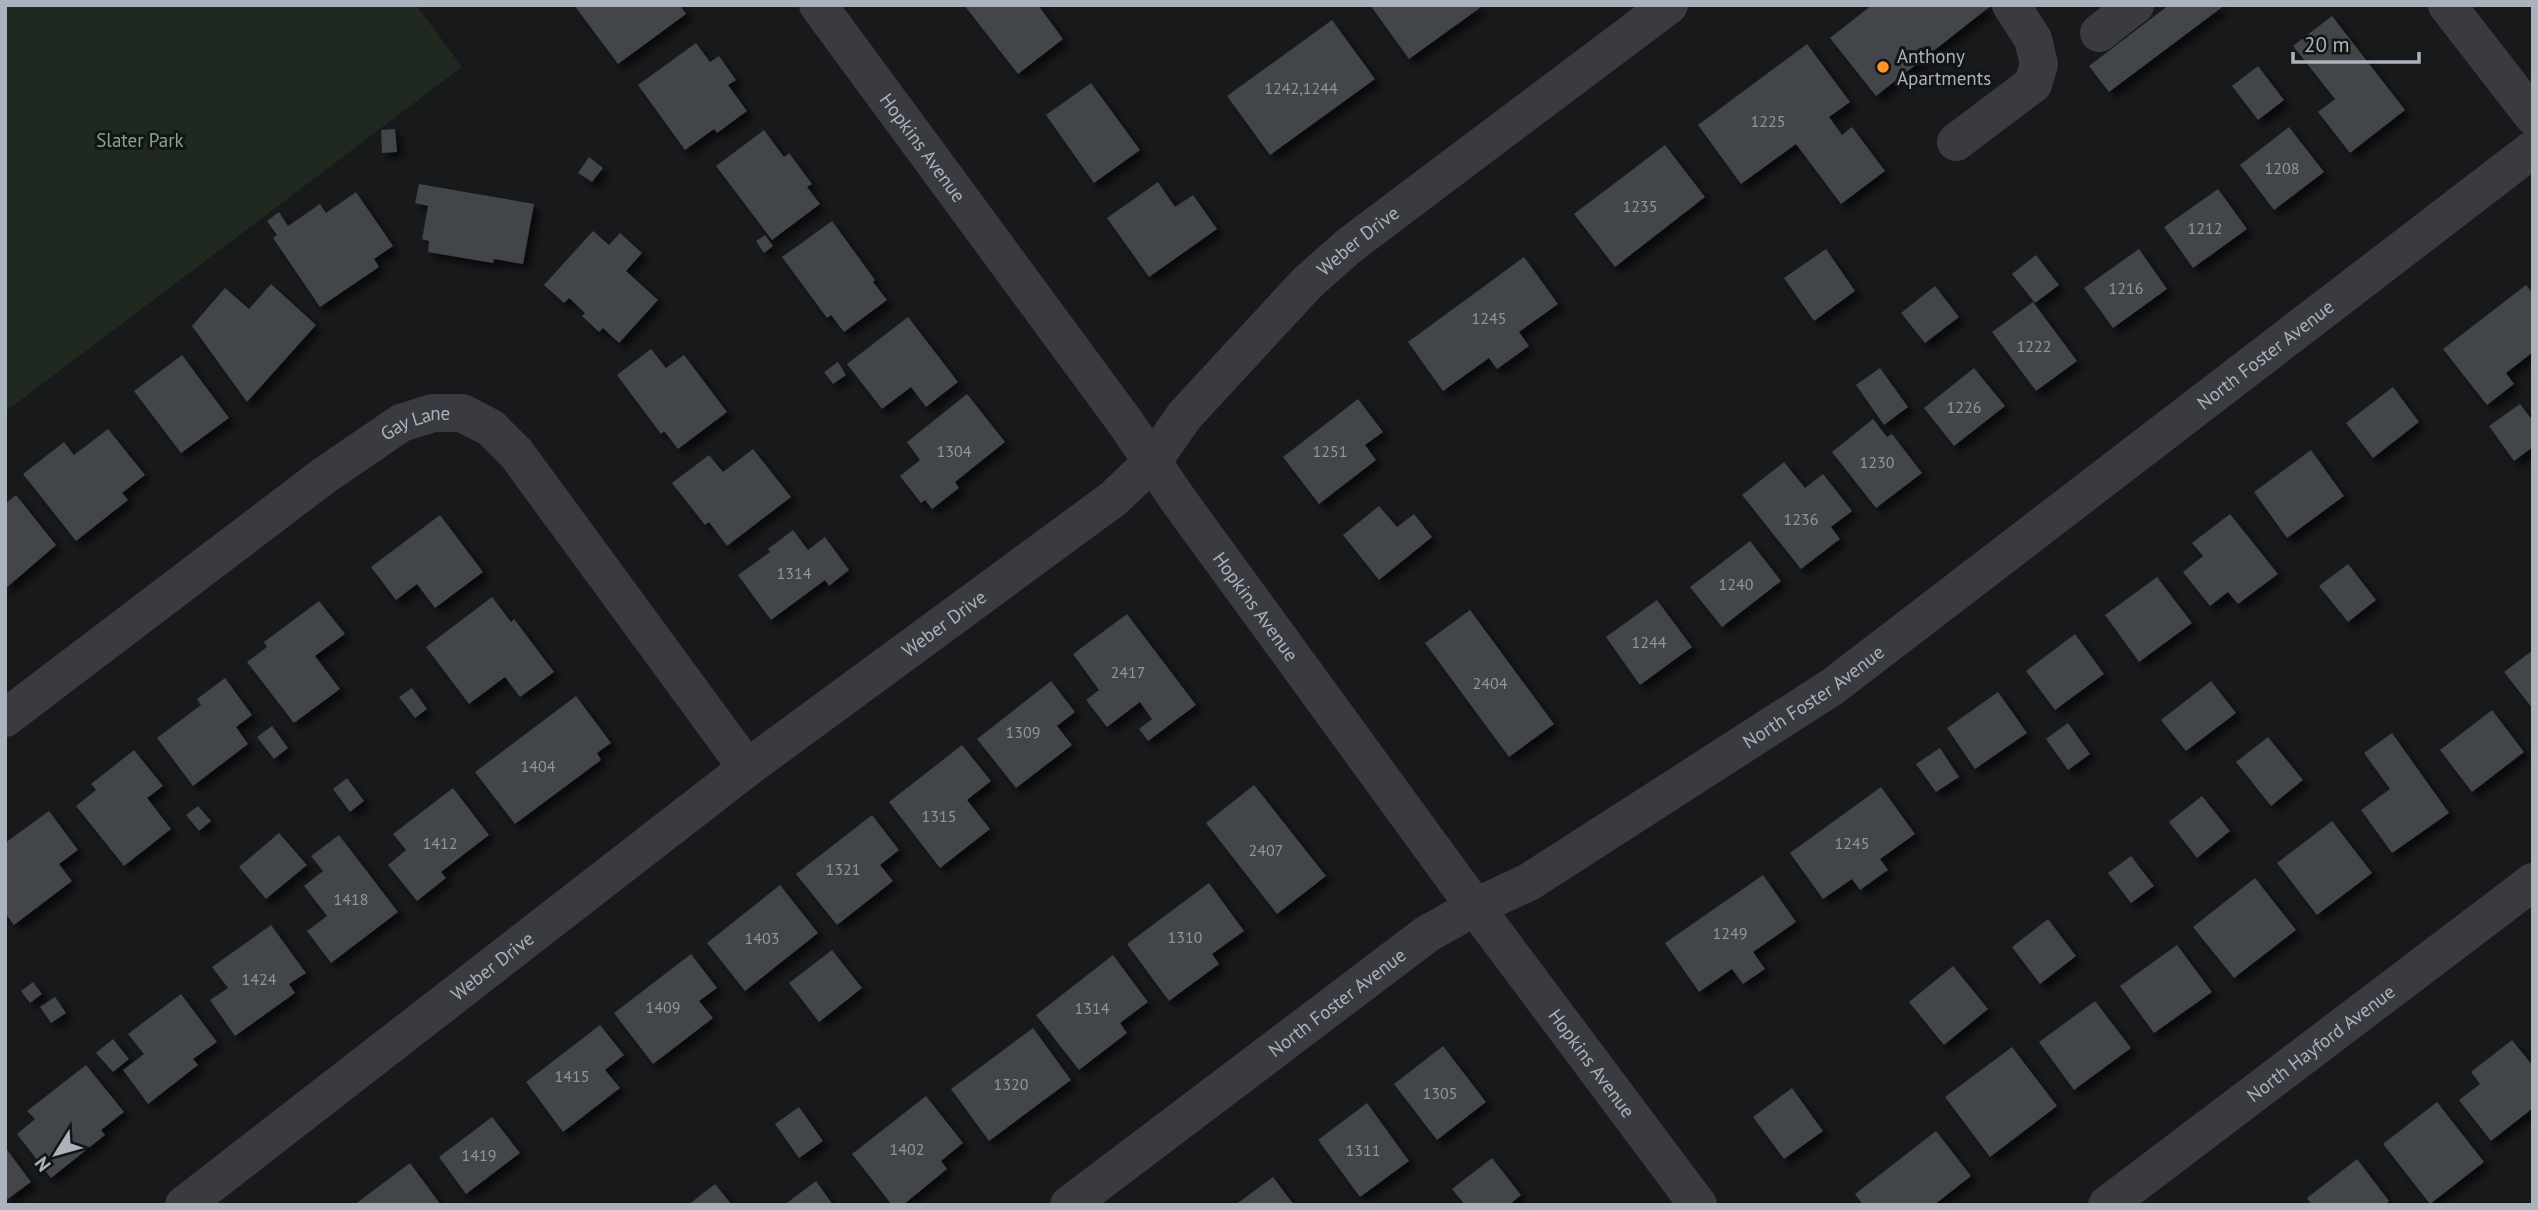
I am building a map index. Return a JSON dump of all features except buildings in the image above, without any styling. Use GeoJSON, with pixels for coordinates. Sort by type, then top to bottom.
{"type":"FeatureCollection","features":[{"type":"Feature","properties":{"kind":"street","name":"Hopkins Avenue"},"geometry":{"type":"LineString","coordinates":[[818,5],[1109,400],[1475,907],[1698,1205]]}},
{"type":"Feature","properties":{"kind":"street","name":"Weber Drive"},"geometry":{"type":"LineString","coordinates":[[208,1198],[747,768],[1113,499],[1152,462],[1185,415],[1308,282],[1350,245],[1669,5]]}},
{"type":"Feature","properties":{"kind":"street"},"geometry":{"type":"LineString","coordinates":[[1956,142],[2033,84],[2039,64],[2033,39],[2011,5]]}},
{"type":"Feature","properties":{"kind":"street"},"geometry":{"type":"LineString","coordinates":[[2099,33],[2135,5]]}},
{"type":"Feature","properties":{"kind":"street"},"geometry":{"type":"LineString","coordinates":[[2447,5],[2533,116]]}},
{"type":"Feature","properties":{"kind":"street","name":"North Foster Avenue"},"geometry":{"type":"LineString","coordinates":[[1069,1205],[1427,933],[1529,882],[1832,687],[2533,149]]}},
{"type":"Feature","properties":{"kind":"street","name":"Gay Lane"},"geometry":{"type":"LineString","coordinates":[[5,718],[325,475],[401,423],[433,413],[462,413],[491,428],[516,453],[747,768]]}},
{"type":"Feature","properties":{"kind":"street","name":"North Hayford Avenue"},"geometry":{"type":"LineString","coordinates":[[2107,1205],[2533,882]]}},
{"type":"Feature","properties":{"kind":"green space","name":"Slater Park"},"geometry":{"type":"Polygon","coordinates":[[[5,5],[416,5],[462,67],[5,412],[5,5]]]}},
{"type":"Feature","properties":{"kind":"place","name":"Anthony Apartments"},"geometry":{"type":"Point","coordinates":[1883,67]}}]}
